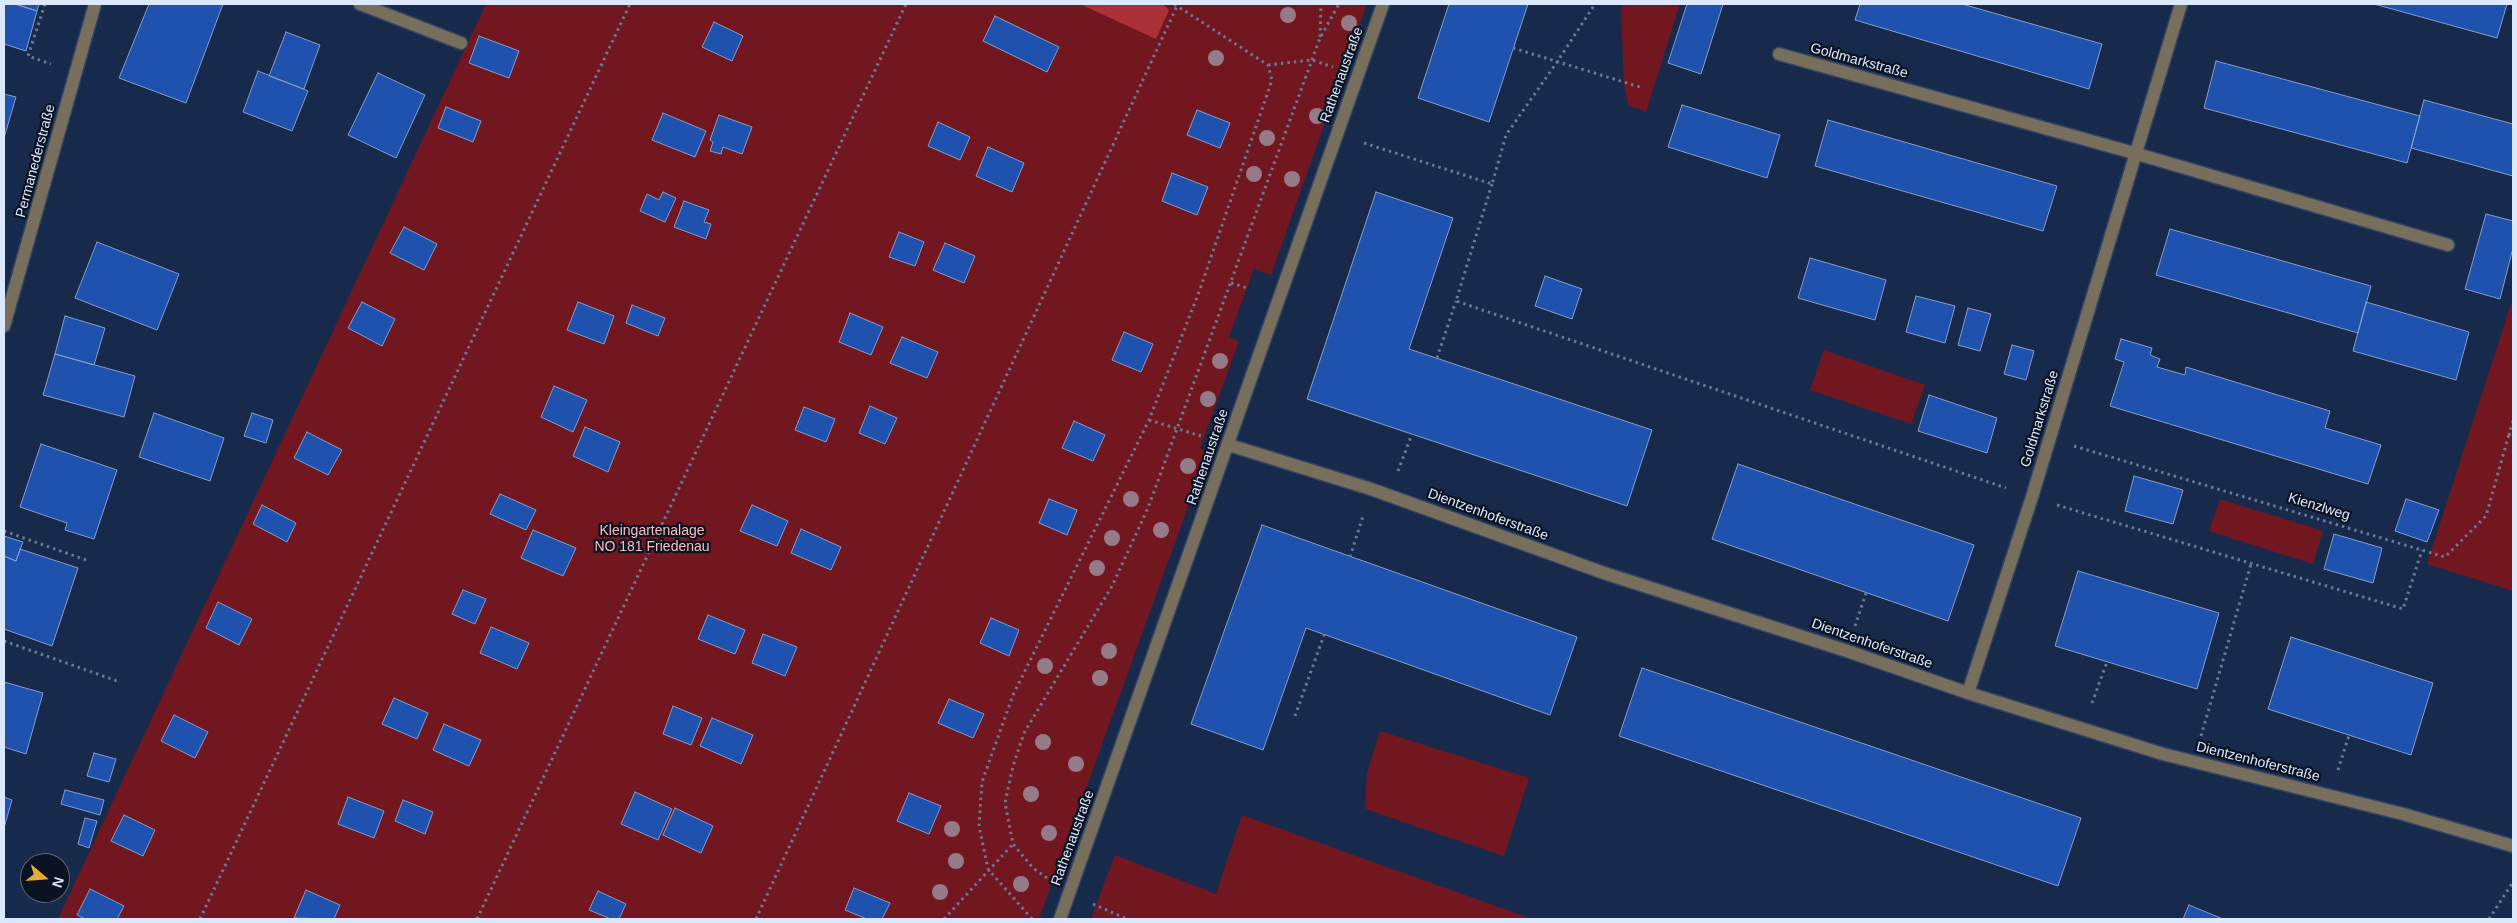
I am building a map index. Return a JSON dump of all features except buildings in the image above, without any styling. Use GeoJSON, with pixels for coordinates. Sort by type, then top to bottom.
{"type":"FeatureCollection","features":[{"type":"Feature","properties":{"kind":"street","name":"Permanederstraße"},"geometry":{"type":"LineString","coordinates":[[4,326],[95,4]]}},
{"type":"Feature","properties":{"kind":"street"},"geometry":{"type":"LineString","coordinates":[[360,4],[461,43]]}},
{"type":"Feature","properties":{"kind":"street","name":"Rathenaustraße"},"geometry":{"type":"LineString","coordinates":[[1060,919],[1229,445],[1383,4]]}},
{"type":"Feature","properties":{"kind":"street","name":"Goldmarkstraße"},"geometry":{"type":"LineString","coordinates":[[1968,693],[2032,497],[2134,153],[2181,4]]}},
{"type":"Feature","properties":{"kind":"street","name":"Goldmarkstraße"},"geometry":{"type":"LineString","coordinates":[[1779,54],[2134,153],[2448,245]]}},
{"type":"Feature","properties":{"kind":"street","name":"Dientzenhoferstraße"},"geometry":{"type":"LineString","coordinates":[[1229,445],[1371,489],[1604,573],[1847,650],[1968,693],[2083,729],[2193,762],[2403,814],[2513,846]]}},
{"type":"Feature","properties":{"kind":"path"},"geometry":{"type":"LineString","coordinates":[[45,4],[28,56],[76,73]]}},
{"type":"Feature","properties":{"kind":"path"},"geometry":{"type":"LineString","coordinates":[[200,919],[630,4]]}},
{"type":"Feature","properties":{"kind":"path"},"geometry":{"type":"LineString","coordinates":[[477,919],[906,4]]}},
{"type":"Feature","properties":{"kind":"path"},"geometry":{"type":"LineString","coordinates":[[1320,38],[1321,4]]}},
{"type":"Feature","properties":{"kind":"path"},"geometry":{"type":"LineString","coordinates":[[1126,919],[1070,894],[1033,868],[1013,844],[1006,804],[1013,766],[1024,733],[1112,586],[1148,508],[1320,38],[1339,4]]}},
{"type":"Feature","properties":{"kind":"path"},"geometry":{"type":"LineString","coordinates":[[1437,358],[1506,135],[1595,4]]}},
{"type":"Feature","properties":{"kind":"path"},"geometry":{"type":"LineString","coordinates":[[756,919],[1176,5],[1268,65],[1312,60]]}},
{"type":"Feature","properties":{"kind":"path"},"geometry":{"type":"LineString","coordinates":[[1514,48],[1640,87]]}},
{"type":"Feature","properties":{"kind":"path"},"geometry":{"type":"LineString","coordinates":[[1032,919],[988,869],[979,826],[982,782],[1014,695],[1149,420],[1199,292],[1266,99],[1272,80],[1268,65]]}},
{"type":"Feature","properties":{"kind":"path"},"geometry":{"type":"LineString","coordinates":[[1337,134],[1492,184]]}},
{"type":"Feature","properties":{"kind":"path"},"geometry":{"type":"LineString","coordinates":[[1231,283],[1247,288]]}},
{"type":"Feature","properties":{"kind":"path"},"geometry":{"type":"LineString","coordinates":[[1456,301],[2032,497],[2403,609],[2422,550]]}},
{"type":"Feature","properties":{"kind":"path"},"geometry":{"type":"LineString","coordinates":[[1149,420],[1178,429]]}},
{"type":"Feature","properties":{"kind":"path"},"geometry":{"type":"LineString","coordinates":[[2511,436],[2513,421]]}},
{"type":"Feature","properties":{"kind":"path"},"geometry":{"type":"LineString","coordinates":[[1389,496],[1412,434]]}},
{"type":"Feature","properties":{"kind":"path","name":"Kienzlweg"},"geometry":{"type":"LineString","coordinates":[[2049,439],[2445,556],[2486,516],[2511,436]]}},
{"type":"Feature","properties":{"kind":"path"},"geometry":{"type":"LineString","coordinates":[[1350,557],[1371,489]]}},
{"type":"Feature","properties":{"kind":"path"},"geometry":{"type":"LineString","coordinates":[[4,531],[86,560]]}},
{"type":"Feature","properties":{"kind":"path"},"geometry":{"type":"LineString","coordinates":[[2193,762],[2251,564]]}},
{"type":"Feature","properties":{"kind":"path"},"geometry":{"type":"LineString","coordinates":[[1847,650],[1866,593]]}},
{"type":"Feature","properties":{"kind":"path"},"geometry":{"type":"LineString","coordinates":[[1295,716],[1324,635]]}},
{"type":"Feature","properties":{"kind":"path"},"geometry":{"type":"LineString","coordinates":[[4,641],[117,681]]}},
{"type":"Feature","properties":{"kind":"path"},"geometry":{"type":"LineString","coordinates":[[2083,729],[2108,662]]}},
{"type":"Feature","properties":{"kind":"path"},"geometry":{"type":"LineString","coordinates":[[2330,796],[2350,735]]}},
{"type":"Feature","properties":{"kind":"path"},"geometry":{"type":"LineString","coordinates":[[944,919],[1013,844]]}},
{"type":"Feature","properties":{"kind":"path"},"geometry":{"type":"LineString","coordinates":[[2489,919],[2513,882]]}},
{"type":"Feature","properties":{"kind":"green space","name":"Kleingartenalage NO 181 Friedenau"},"geometry":{"type":"Polygon","coordinates":[[[486,4],[1367,4],[1271,275],[1254,269],[1229,337],[1239,341],[1200,448],[1208,451],[1039,919],[58,919],[65,903],[70,903],[70,893],[486,4]]]}},
{"type":"Feature","properties":{"kind":"green space"},"geometry":{"type":"Polygon","coordinates":[[[1623,4],[1680,4],[1646,112],[1628,105],[1624,83],[1621,13],[1623,4]]]}},
{"type":"Feature","properties":{"kind":"green space"},"geometry":{"type":"Polygon","coordinates":[[[2513,298],[2513,591],[2427,564],[2513,298]]]}},
{"type":"Feature","properties":{"kind":"green space"},"geometry":{"type":"Polygon","coordinates":[[[1824,350],[1925,385],[1911,424],[1810,390],[1824,350]]]}},
{"type":"Feature","properties":{"kind":"green space"},"geometry":{"type":"Polygon","coordinates":[[[2220,499],[2323,531],[2313,564],[2209,531],[2220,499]]]}},
{"type":"Feature","properties":{"kind":"green space"},"geometry":{"type":"Polygon","coordinates":[[[1380,731],[1529,778],[1504,856],[1365,809],[1367,773],[1380,731]]]}},
{"type":"Feature","properties":{"kind":"green space"},"geometry":{"type":"Polygon","coordinates":[[[1242,815],[1532,919],[1091,919],[1115,855],[1216,894],[1242,815]]]}},
{"type":"Feature","properties":{"kind":"shaded area"},"geometry":{"type":"Polygon","coordinates":[[[1080,4],[1163,4],[1169,10],[1156,39],[1080,4]]]}}]}
